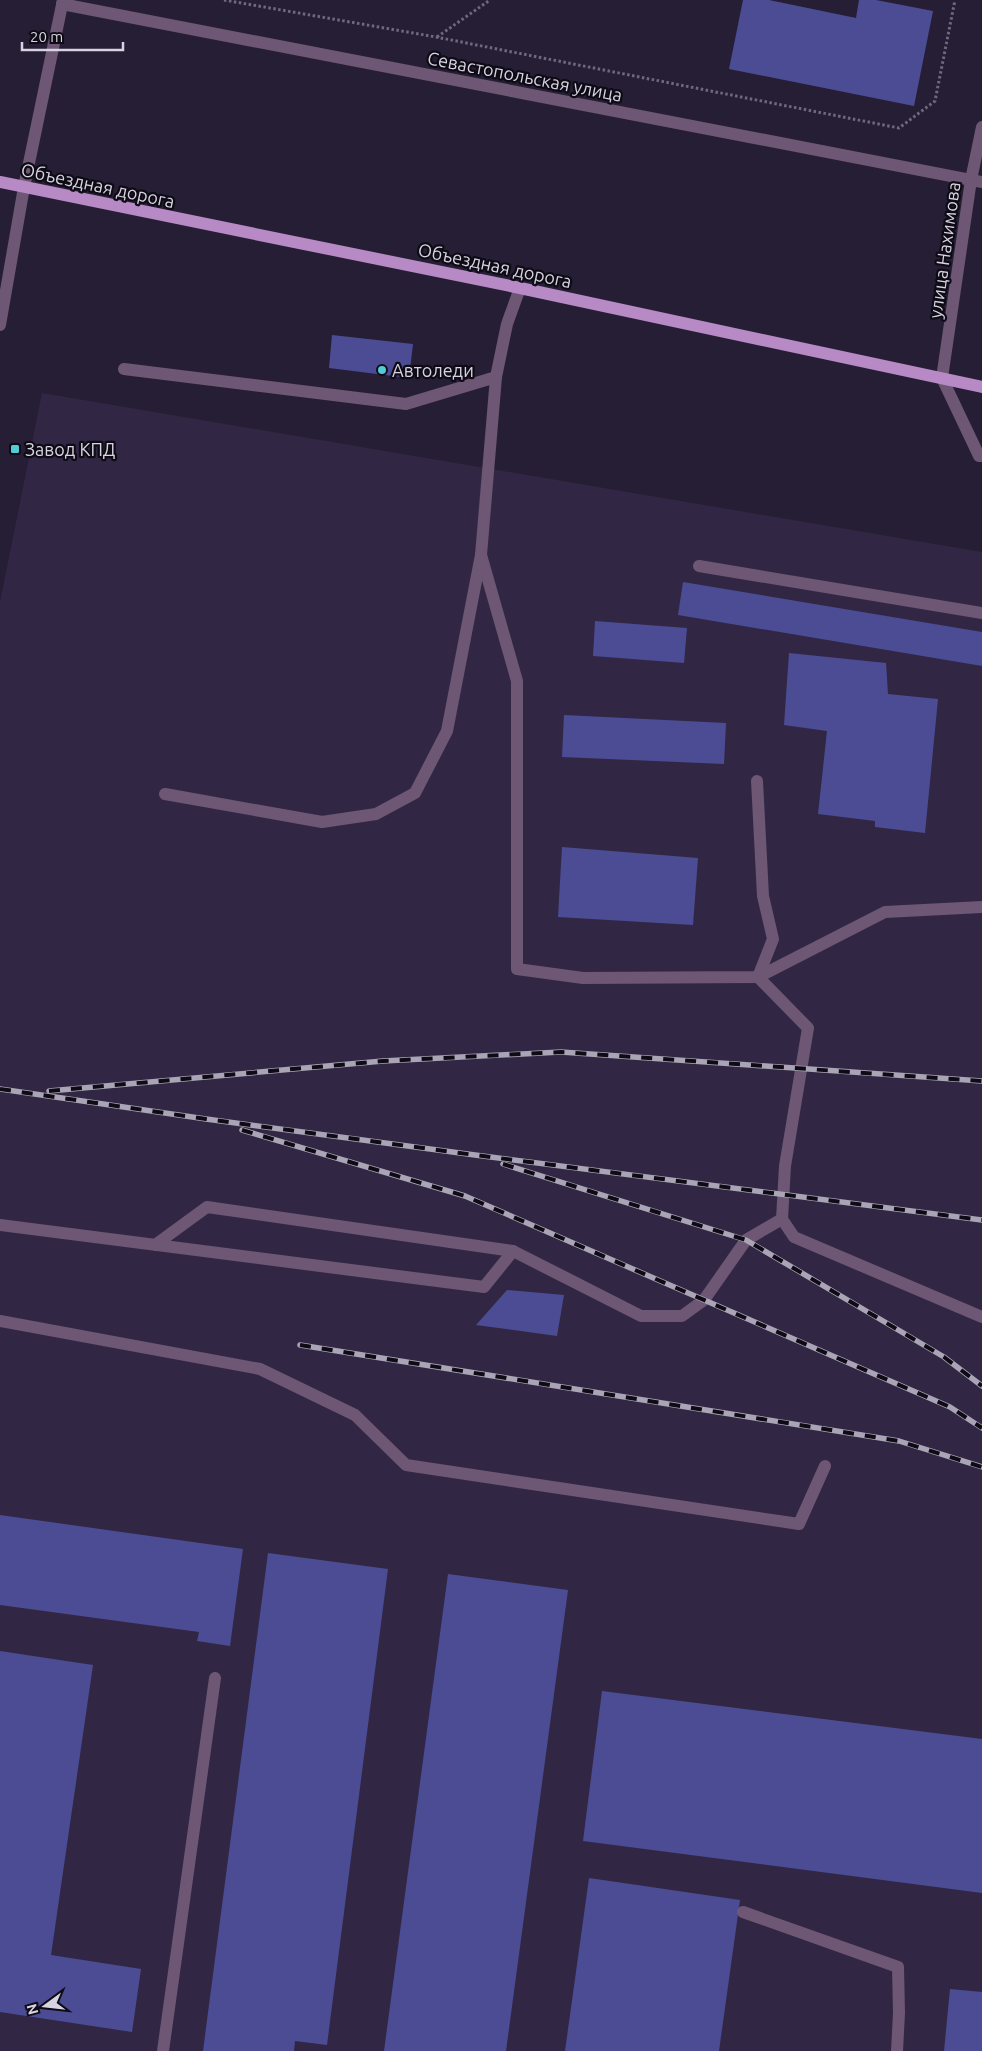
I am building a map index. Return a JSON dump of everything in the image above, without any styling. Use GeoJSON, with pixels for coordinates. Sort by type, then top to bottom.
{"type":"FeatureCollection","features":[{"type":"Feature","properties":{"kind":"main road","name":"Объездная дорога"},"geometry":{"type":"LineString","coordinates":[[0,182],[520,288],[982,387]]}},
{"type":"Feature","properties":{"kind":"street","name":"Севастопольская улица"},"geometry":{"type":"LineString","coordinates":[[63,2],[977,182]]}},
{"type":"Feature","properties":{"kind":"street"},"geometry":{"type":"LineString","coordinates":[[0,325],[24,187],[63,2]]}},
{"type":"Feature","properties":{"kind":"street","name":"улица Нахимова"},"geometry":{"type":"LineString","coordinates":[[942,378],[977,182],[982,127]]}},
{"type":"Feature","properties":{"kind":"street"},"geometry":{"type":"LineString","coordinates":[[165,794],[322,822],[376,814],[415,793],[447,731],[481,555],[496,377],[507,324],[520,288]]}},
{"type":"Feature","properties":{"kind":"street"},"geometry":{"type":"LineString","coordinates":[[124,369],[406,404],[496,377]]}},
{"type":"Feature","properties":{"kind":"street"},"geometry":{"type":"LineString","coordinates":[[942,378],[979,456],[982,456]]}},
{"type":"Feature","properties":{"kind":"street"},"geometry":{"type":"LineString","coordinates":[[481,555],[517,681],[517,970],[583,978],[758,977],[885,912],[982,907]]}},
{"type":"Feature","properties":{"kind":"street"},"geometry":{"type":"LineString","coordinates":[[699,566],[982,613]]}},
{"type":"Feature","properties":{"kind":"street"},"geometry":{"type":"LineString","coordinates":[[757,781],[763,896],[773,939],[758,977]]}},
{"type":"Feature","properties":{"kind":"street"},"geometry":{"type":"LineString","coordinates":[[758,977],[808,1028],[784,1166],[782,1219],[794,1237],[982,1317]]}},
{"type":"Feature","properties":{"kind":"street"},"geometry":{"type":"LineString","coordinates":[[155,1245],[207,1208],[513,1251],[641,1316],[682,1316],[704,1300],[746,1240],[782,1219]]}},
{"type":"Feature","properties":{"kind":"street"},"geometry":{"type":"LineString","coordinates":[[0,1225],[484,1287],[513,1251]]}},
{"type":"Feature","properties":{"kind":"street"},"geometry":{"type":"LineString","coordinates":[[0,1321],[260,1368],[355,1415],[406,1465],[799,1524],[825,1466]]}},
{"type":"Feature","properties":{"kind":"street"},"geometry":{"type":"LineString","coordinates":[[164,2051],[215,1678]]}},
{"type":"Feature","properties":{"kind":"street"},"geometry":{"type":"LineString","coordinates":[[744,1912],[898,1967],[899,2013],[896,2051]]}},
{"type":"Feature","properties":{"kind":"path"},"geometry":{"type":"LineString","coordinates":[[224,0],[436,37],[899,128],[936,101],[954,0]]}},
{"type":"Feature","properties":{"kind":"path"},"geometry":{"type":"LineString","coordinates":[[436,37],[490,0]]}},
{"type":"Feature","properties":{"kind":"shaded area"},"geometry":{"type":"Polygon","coordinates":[[[42,393],[982,552],[982,2051],[0,2051],[0,602],[42,393]]]}},
{"type":"Feature","properties":{"kind":"building"},"geometry":{"type":"Polygon","coordinates":[[[743,0],[769,0],[856,18],[859,0],[876,0],[933,11],[914,106],[729,69],[743,0]]]}},
{"type":"Feature","properties":{"kind":"building"},"geometry":{"type":"Polygon","coordinates":[[[332,335],[413,344],[409,378],[329,368],[332,335]]]}},
{"type":"Feature","properties":{"kind":"building"},"geometry":{"type":"Polygon","coordinates":[[[683,582],[982,632],[982,666],[678,615],[683,582]]]}},
{"type":"Feature","properties":{"kind":"building"},"geometry":{"type":"Polygon","coordinates":[[[595,621],[687,628],[684,663],[593,656],[595,621]]]}},
{"type":"Feature","properties":{"kind":"building"},"geometry":{"type":"Polygon","coordinates":[[[789,653],[886,663],[888,694],[938,699],[925,833],[875,827],[875,821],[818,814],[827,731],[784,725],[789,653]]]}},
{"type":"Feature","properties":{"kind":"building"},"geometry":{"type":"Polygon","coordinates":[[[564,715],[726,723],[724,764],[562,757],[564,715]]]}},
{"type":"Feature","properties":{"kind":"building"},"geometry":{"type":"Polygon","coordinates":[[[562,847],[698,858],[693,925],[558,917],[562,847]]]}},
{"type":"Feature","properties":{"kind":"building"},"geometry":{"type":"Polygon","coordinates":[[[507,1290],[564,1295],[557,1336],[476,1325],[507,1290]]]}},
{"type":"Feature","properties":{"kind":"building"},"geometry":{"type":"Polygon","coordinates":[[[0,1515],[243,1549],[230,1646],[197,1641],[199,1632],[0,1605],[0,1515]]]}},
{"type":"Feature","properties":{"kind":"building"},"geometry":{"type":"Polygon","coordinates":[[[268,1553],[388,1569],[327,2045],[295,2041],[294,2051],[203,2051],[268,1553]]]}},
{"type":"Feature","properties":{"kind":"building"},"geometry":{"type":"Polygon","coordinates":[[[448,1574],[568,1590],[506,2051],[384,2051],[448,1574]]]}},
{"type":"Feature","properties":{"kind":"building"},"geometry":{"type":"Polygon","coordinates":[[[0,1651],[93,1665],[51,1955],[141,1969],[132,2032],[0,2012],[0,1651]]]}},
{"type":"Feature","properties":{"kind":"building"},"geometry":{"type":"Polygon","coordinates":[[[602,1691],[982,1739],[982,1893],[583,1841],[602,1691]]]}},
{"type":"Feature","properties":{"kind":"building"},"geometry":{"type":"Polygon","coordinates":[[[589,1878],[740,1900],[719,2051],[565,2051],[589,1878]]]}},
{"type":"Feature","properties":{"kind":"building"},"geometry":{"type":"Polygon","coordinates":[[[950,1989],[982,1992],[982,2051],[944,2051],[950,1989]]]}},
{"type":"Feature","properties":{"kind":"railway"},"geometry":{"type":"LineString","coordinates":[[49,1091],[383,1061],[561,1052],[982,1081]]}},
{"type":"Feature","properties":{"kind":"railway"},"geometry":{"type":"LineString","coordinates":[[0,1089],[475,1155],[982,1220]]}},
{"type":"Feature","properties":{"kind":"railway"},"geometry":{"type":"LineString","coordinates":[[242,1130],[465,1196],[950,1407],[982,1428]]}},
{"type":"Feature","properties":{"kind":"railway"},"geometry":{"type":"LineString","coordinates":[[503,1164],[746,1240],[944,1357],[982,1386]]}},
{"type":"Feature","properties":{"kind":"railway"},"geometry":{"type":"LineString","coordinates":[[300,1345],[899,1441],[982,1467]]}},
{"type":"Feature","properties":{"kind":"place","name":"Автоледи"},"geometry":{"type":"Point","coordinates":[382,370]}},
{"type":"Feature","properties":{"kind":"place","name":"Завод КПД"},"geometry":{"type":"Point","coordinates":[15,449]}}]}
